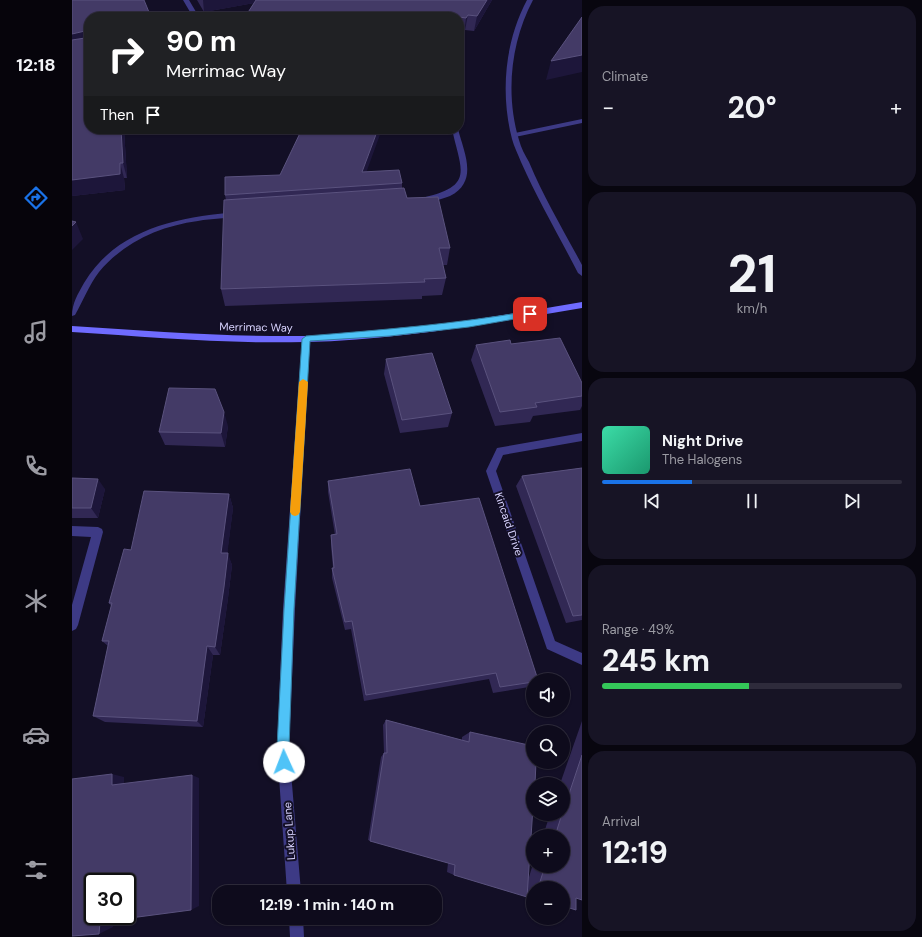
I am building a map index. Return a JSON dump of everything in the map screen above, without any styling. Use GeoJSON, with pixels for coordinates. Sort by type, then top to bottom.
{"type":"FeatureCollection","features":[{"type":"Feature","properties":{"kind":"street"},"geometry":{"type":"LineString","coordinates":[[186,0],[193,12]]}},
{"type":"Feature","properties":{"kind":"street"},"geometry":{"type":"LineString","coordinates":[[526,0],[509,61],[509,98],[515,135],[540,197],[582,273]]}},
{"type":"Feature","properties":{"kind":"street"},"geometry":{"type":"LineString","coordinates":[[515,135],[582,121]]}},
{"type":"Feature","properties":{"kind":"street"},"geometry":{"type":"LineString","coordinates":[[413,201],[442,197],[453,191],[462,182],[464,172],[456,134]]}},
{"type":"Feature","properties":{"kind":"street"},"geometry":{"type":"LineString","coordinates":[[72,313],[96,271],[114,252],[138,236],[176,221],[248,213]]}},
{"type":"Feature","properties":{"kind":"street","name":"Merrimac Way"},"geometry":{"type":"LineString","coordinates":[[72,330],[219,338],[306,339],[390,333],[469,324],[582,305]]}},
{"type":"Feature","properties":{"kind":"street","name":"Lukup Lane"},"geometry":{"type":"LineString","coordinates":[[293,885],[283,748],[289,609],[306,339]]}},
{"type":"Feature","properties":{"kind":"street","name":"Kincaid Drive"},"geometry":{"type":"LineString","coordinates":[[582,437],[500,451],[491,470],[551,645],[582,659]]}},
{"type":"Feature","properties":{"kind":"street"},"geometry":{"type":"LineString","coordinates":[[72,531],[98,532],[72,625]]}},
{"type":"Feature","properties":{"kind":"street"},"geometry":{"type":"LineString","coordinates":[[296,925],[297,937]]}},
{"type":"Feature","properties":{"kind":"building"},"geometry":{"type":"Polygon","coordinates":[[[72,0],[144,0],[149,12],[84,12],[84,31],[72,34],[72,0]]]}},
{"type":"Feature","properties":{"kind":"building"},"geometry":{"type":"Polygon","coordinates":[[[256,0],[487,0],[477,16],[468,15],[466,18],[464,18],[464,12],[248,12],[256,0]]]}},
{"type":"Feature","properties":{"kind":"building"},"geometry":{"type":"Polygon","coordinates":[[[582,17],[582,55],[551,61],[582,17]]]}},
{"type":"Feature","properties":{"kind":"building"},"geometry":{"type":"Polygon","coordinates":[[[84,38],[84,134],[121,134],[123,163],[120,163],[120,174],[72,180],[72,40],[84,38]]]}},
{"type":"Feature","properties":{"kind":"building"},"geometry":{"type":"Polygon","coordinates":[[[300,134],[376,134],[362,172],[399,170],[402,183],[225,195],[225,177],[280,175],[300,134]]]}},
{"type":"Feature","properties":{"kind":"building"},"geometry":{"type":"Polygon","coordinates":[[[404,188],[407,198],[438,197],[450,248],[439,248],[446,278],[424,279],[425,282],[221,289],[224,200],[404,188]]]}},
{"type":"Feature","properties":{"kind":"building"},"geometry":{"type":"Polygon","coordinates":[[[560,338],[582,383],[582,396],[535,403],[537,407],[500,412],[476,345],[510,340],[511,344],[560,338]]]}},
{"type":"Feature","properties":{"kind":"building"},"geometry":{"type":"Polygon","coordinates":[[[432,353],[452,413],[402,420],[386,359],[432,353]]]}},
{"type":"Feature","properties":{"kind":"building"},"geometry":{"type":"Polygon","coordinates":[[[169,388],[215,389],[224,412],[221,433],[159,432],[169,388]]]}},
{"type":"Feature","properties":{"kind":"building"},"geometry":{"type":"Polygon","coordinates":[[[582,468],[582,615],[573,616],[522,476],[582,468]]]}},
{"type":"Feature","properties":{"kind":"building"},"geometry":{"type":"Polygon","coordinates":[[[410,469],[420,506],[479,498],[536,673],[526,673],[526,683],[500,687],[496,673],[366,695],[352,621],[345,622],[332,568],[334,568],[331,535],[337,534],[328,481],[410,469]]]}},
{"type":"Feature","properties":{"kind":"building"},"geometry":{"type":"Polygon","coordinates":[[[72,478],[98,479],[91,508],[72,508],[72,478]]]}},
{"type":"Feature","properties":{"kind":"building"},"geometry":{"type":"Polygon","coordinates":[[[144,491],[229,494],[221,553],[228,553],[224,587],[215,647],[207,646],[197,721],[93,716],[109,641],[102,641],[112,603],[109,603],[124,549],[131,550],[144,491]]]}},
{"type":"Feature","properties":{"kind":"building"},"geometry":{"type":"Polygon","coordinates":[[[386,720],[469,742],[470,732],[526,744],[526,769],[536,769],[535,777],[526,777],[526,821],[532,821],[532,829],[526,829],[526,873],[529,873],[528,881],[526,881],[526,897],[454,875],[455,865],[370,841],[384,753],[387,753],[386,720]]]}},
{"type":"Feature","properties":{"kind":"building"},"geometry":{"type":"Polygon","coordinates":[[[582,755],[582,900],[576,898],[576,910],[570,908],[570,881],[540,881],[543,873],[570,873],[570,829],[557,829],[560,821],[570,821],[570,791],[582,755]]]}},
{"type":"Feature","properties":{"kind":"building"},"geometry":{"type":"Polygon","coordinates":[[[112,774],[112,785],[192,775],[191,910],[136,917],[136,873],[84,873],[84,925],[100,925],[99,934],[72,936],[72,779],[112,774]]]}},
{"type":"Feature","properties":{"kind":"slow traffic"},"geometry":{"type":"LineString","coordinates":[[295,512],[303,382]]}},
{"type":"Feature","properties":{"kind":"route"},"geometry":{"type":"LineString","coordinates":[[284,762],[283,748],[289,609],[306,339],[390,333],[469,324],[530,314]]}}]}
